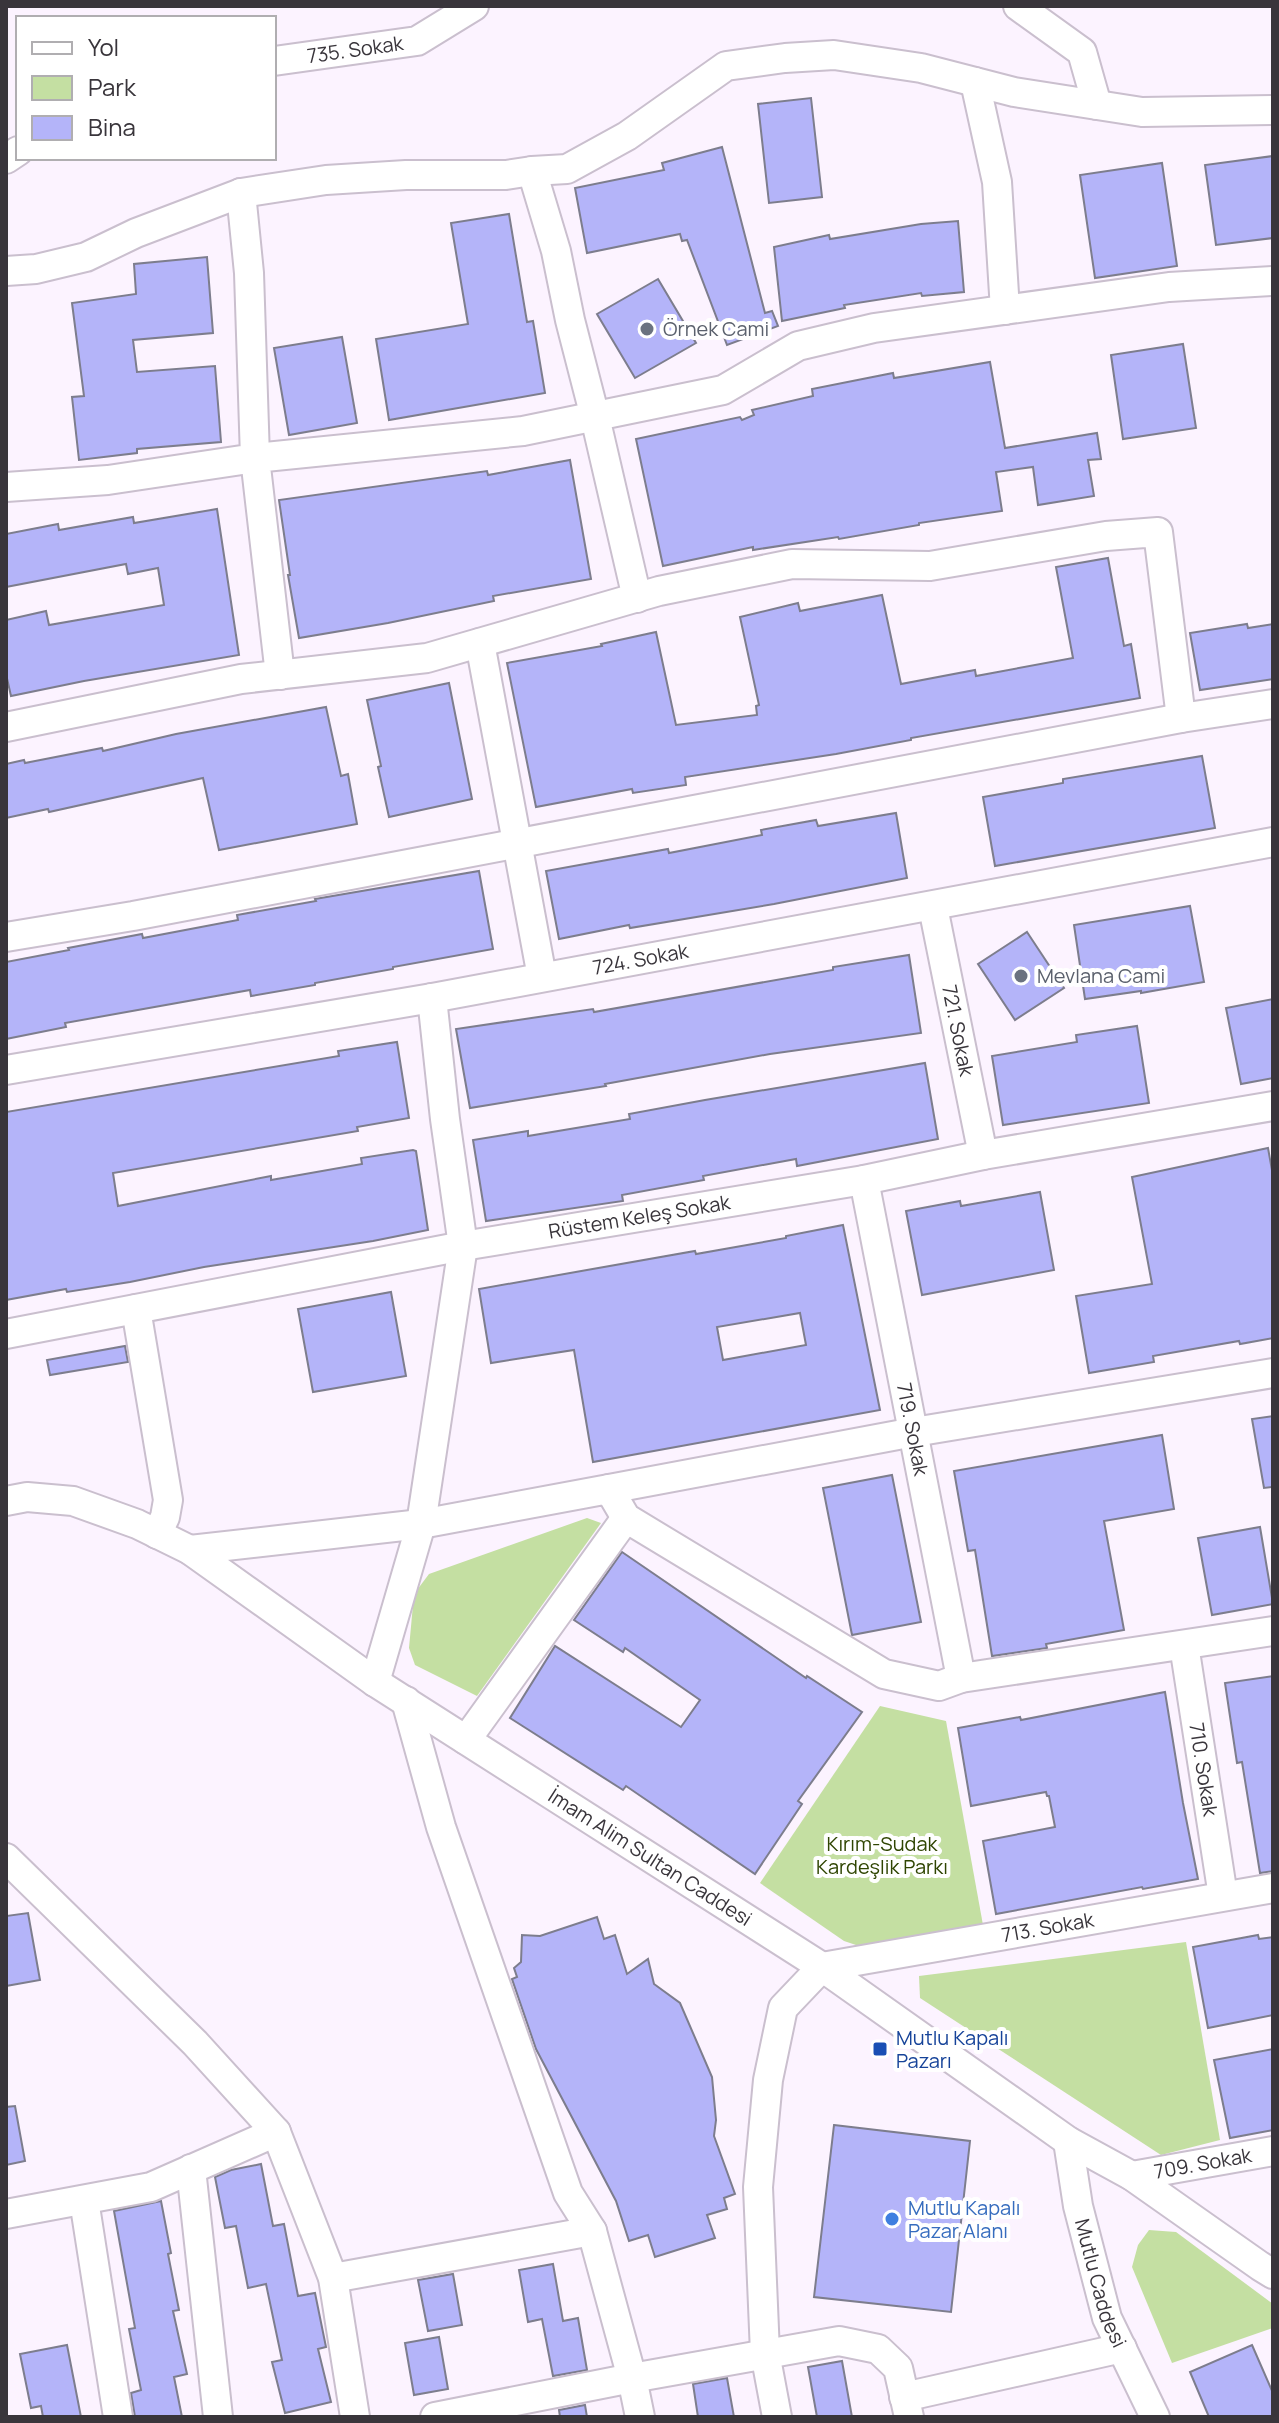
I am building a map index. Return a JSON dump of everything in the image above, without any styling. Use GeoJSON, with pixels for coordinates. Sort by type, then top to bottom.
{"type":"FeatureCollection","features":[{"type":"Feature","properties":{"kind":"street","name":"735. Sokak"},"geometry":{"type":"LineString","coordinates":[[276,61],[417,41],[474,6]]}},
{"type":"Feature","properties":{"kind":"street"},"geometry":{"type":"LineString","coordinates":[[1018,6],[1082,52],[1097,105]]}},
{"type":"Feature","properties":{"kind":"street"},"geometry":{"type":"LineString","coordinates":[[6,271],[36,269],[86,257],[136,233],[241,193],[326,180],[406,175],[506,175],[567,169],[627,136],[726,66],[785,58],[834,55],[921,68],[1014,92],[1142,112],[1273,110]]}},
{"type":"Feature","properties":{"kind":"street"},"geometry":{"type":"LineString","coordinates":[[975,82],[997,182],[1005,310]]}},
{"type":"Feature","properties":{"kind":"street"},"geometry":{"type":"LineString","coordinates":[[532,171],[556,251],[637,598]]}},
{"type":"Feature","properties":{"kind":"street"},"geometry":{"type":"LineString","coordinates":[[241,193],[249,273],[255,458],[280,675]]}},
{"type":"Feature","properties":{"kind":"street"},"geometry":{"type":"LineString","coordinates":[[6,487],[108,480],[255,458],[523,431],[723,390],[798,346],[874,328],[1169,287],[1273,281]]}},
{"type":"Feature","properties":{"kind":"street"},"geometry":{"type":"LineString","coordinates":[[6,727],[241,679],[427,658],[637,598],[792,564],[930,566],[1106,536],[1158,532],[1181,718]]}},
{"type":"Feature","properties":{"kind":"street"},"geometry":{"type":"LineString","coordinates":[[480,643],[542,977]]}},
{"type":"Feature","properties":{"kind":"street"},"geometry":{"type":"LineString","coordinates":[[6,937],[148,914],[1181,718],[1273,704]]}},
{"type":"Feature","properties":{"kind":"street","name":"724. Sokak"},"geometry":{"type":"LineString","coordinates":[[6,1070],[432,998],[1273,842]]}},
{"type":"Feature","properties":{"kind":"street","name":"721. Sokak"},"geometry":{"type":"LineString","coordinates":[[933,907],[983,1155]]}},
{"type":"Feature","properties":{"kind":"street"},"geometry":{"type":"LineString","coordinates":[[375,1682],[421,1524],[463,1246],[432,998]]}},
{"type":"Feature","properties":{"kind":"street","name":"Rüstem Keleş Sokak"},"geometry":{"type":"LineString","coordinates":[[6,1334],[463,1246],[864,1180],[983,1155],[1273,1106]]}},
{"type":"Feature","properties":{"kind":"street","name":"719. Sokak"},"geometry":{"type":"LineString","coordinates":[[864,1180],[961,1678]]}},
{"type":"Feature","properties":{"kind":"street"},"geometry":{"type":"LineString","coordinates":[[136,1309],[168,1500],[157,1534]]}},
{"type":"Feature","properties":{"kind":"street"},"geometry":{"type":"LineString","coordinates":[[190,1550],[421,1524],[914,1432],[1273,1373]]}},
{"type":"Feature","properties":{"kind":"street"},"geometry":{"type":"LineString","coordinates":[[609,1489],[626,1518],[884,1674],[939,1686],[961,1678],[1273,1631]]}},
{"type":"Feature","properties":{"kind":"street","name":"İmam Alim Sultan Caddesi"},"geometry":{"type":"LineString","coordinates":[[6,1501],[27,1497],[73,1501],[137,1524],[190,1550],[375,1682],[822,1967],[1068,2141],[1132,2176],[1273,2274]]}},
{"type":"Feature","properties":{"kind":"street"},"geometry":{"type":"LineString","coordinates":[[466,1740],[626,1518]]}},
{"type":"Feature","properties":{"kind":"street","name":"710. Sokak"},"geometry":{"type":"LineString","coordinates":[[1184,1645],[1223,1896]]}},
{"type":"Feature","properties":{"kind":"street"},"geometry":{"type":"LineString","coordinates":[[406,1701],[441,1827],[568,2193],[592,2231],[640,2417]]}},
{"type":"Feature","properties":{"kind":"street"},"geometry":{"type":"LineString","coordinates":[[6,1858],[195,2043],[276,2132],[333,2278],[355,2417]]}},
{"type":"Feature","properties":{"kind":"street","name":"713. Sokak"},"geometry":{"type":"LineString","coordinates":[[822,1967],[1273,1888]]}},
{"type":"Feature","properties":{"kind":"street"},"geometry":{"type":"LineString","coordinates":[[777,2417],[765,2353],[758,2187],[768,2080],[783,2008],[822,1967]]}},
{"type":"Feature","properties":{"kind":"street"},"geometry":{"type":"LineString","coordinates":[[6,2214],[151,2187],[276,2132]]}},
{"type":"Feature","properties":{"kind":"street","name":"Mutlu Caddesi"},"geometry":{"type":"LineString","coordinates":[[1068,2141],[1078,2206],[1107,2318],[1155,2417]]}},
{"type":"Feature","properties":{"kind":"street","name":"709. Sokak"},"geometry":{"type":"LineString","coordinates":[[1132,2176],[1273,2151]]}},
{"type":"Feature","properties":{"kind":"street"},"geometry":{"type":"LineString","coordinates":[[191,2169],[218,2417]]}},
{"type":"Feature","properties":{"kind":"street"},"geometry":{"type":"LineString","coordinates":[[84,2200],[118,2417]]}},
{"type":"Feature","properties":{"kind":"street"},"geometry":{"type":"LineString","coordinates":[[333,2278],[592,2231]]}},
{"type":"Feature","properties":{"kind":"street"},"geometry":{"type":"LineString","coordinates":[[435,2417],[839,2341],[878,2349],[898,2368],[906,2407],[1122,2348]]}},
{"type":"Feature","properties":{"kind":"green space"},"geometry":{"type":"Polygon","coordinates":[[[587,1518],[601,1523],[477,1696],[415,1665],[409,1648],[414,1594],[429,1574],[587,1518]]]}},
{"type":"Feature","properties":{"kind":"green space","name":"Kırım-Sudak Kardeşlik Parkı"},"geometry":{"type":"Polygon","coordinates":[[[880,1706],[946,1721],[983,1925],[865,1948],[844,1941],[760,1883],[880,1706]]]}},
{"type":"Feature","properties":{"kind":"green space"},"geometry":{"type":"Polygon","coordinates":[[[1186,1942],[1220,2140],[1161,2155],[920,1998],[919,1976],[1186,1942]]]}},
{"type":"Feature","properties":{"kind":"green space"},"geometry":{"type":"Polygon","coordinates":[[[1149,2230],[1176,2232],[1273,2304],[1273,2328],[1172,2363],[1132,2267],[1138,2245],[1149,2230]]]}},
{"type":"Feature","properties":{"kind":"building"},"geometry":{"type":"Polygon","coordinates":[[[811,98],[822,197],[769,203],[758,104],[811,98]]]}},
{"type":"Feature","properties":{"kind":"building"},"geometry":{"type":"Polygon","coordinates":[[[722,147],[765,313],[772,311],[778,326],[727,345],[687,240],[682,241],[680,234],[587,253],[575,188],[664,170],[662,163],[722,147]]]}},
{"type":"Feature","properties":{"kind":"building"},"geometry":{"type":"Polygon","coordinates":[[[1273,156],[1273,238],[1216,245],[1205,165],[1273,156]]]}},
{"type":"Feature","properties":{"kind":"building"},"geometry":{"type":"Polygon","coordinates":[[[1162,163],[1177,266],[1095,278],[1080,175],[1162,163]]]}},
{"type":"Feature","properties":{"kind":"building"},"geometry":{"type":"Polygon","coordinates":[[[509,214],[527,322],[533,321],[545,393],[389,420],[376,339],[468,324],[451,223],[509,214]]]}},
{"type":"Feature","properties":{"kind":"building"},"geometry":{"type":"Polygon","coordinates":[[[958,221],[964,292],[922,296],[921,293],[844,305],[845,308],[782,321],[774,247],[829,235],[830,239],[958,221]]]}},
{"type":"Feature","properties":{"kind":"building"},"geometry":{"type":"Polygon","coordinates":[[[207,257],[213,333],[133,340],[137,372],[215,366],[221,442],[137,449],[137,453],[79,460],[72,397],[84,396],[72,303],[136,294],[134,264],[207,257]]]}},
{"type":"Feature","properties":{"kind":"building","name":"Örnek Cami"},"geometry":{"type":"Polygon","coordinates":[[[658,279],[696,343],[635,378],[597,314],[658,279]]]}},
{"type":"Feature","properties":{"kind":"building"},"geometry":{"type":"Polygon","coordinates":[[[342,337],[357,423],[289,435],[274,348],[342,337]]]}},
{"type":"Feature","properties":{"kind":"building"},"geometry":{"type":"Polygon","coordinates":[[[1183,344],[1196,428],[1123,439],[1111,355],[1183,344]]]}},
{"type":"Feature","properties":{"kind":"building"},"geometry":{"type":"Polygon","coordinates":[[[990,362],[1005,448],[1097,433],[1101,459],[1088,460],[1094,496],[1038,505],[1033,467],[996,472],[1002,511],[839,539],[753,550],[753,547],[663,566],[636,439],[740,417],[742,420],[754,415],[752,410],[813,396],[812,389],[893,373],[894,378],[990,362]]]}},
{"type":"Feature","properties":{"kind":"building"},"geometry":{"type":"Polygon","coordinates":[[[570,460],[591,579],[493,596],[494,601],[388,623],[299,638],[279,500],[487,471],[488,475],[570,460]]]}},
{"type":"Feature","properties":{"kind":"building"},"geometry":{"type":"Polygon","coordinates":[[[217,509],[239,655],[11,696],[6,674],[6,620],[46,611],[49,625],[164,605],[158,568],[128,574],[126,564],[6,587],[6,534],[58,524],[59,530],[133,517],[134,523],[217,509]]]}},
{"type":"Feature","properties":{"kind":"building"},"geometry":{"type":"Polygon","coordinates":[[[1108,558],[1124,646],[1131,644],[1140,698],[836,754],[685,777],[686,785],[633,793],[632,789],[536,807],[507,663],[602,646],[656,632],[676,725],[757,715],[756,706],[759,705],[740,617],[798,603],[800,611],[882,595],[901,684],[975,670],[976,676],[1073,658],[1056,567],[1108,558]]]}},
{"type":"Feature","properties":{"kind":"building"},"geometry":{"type":"Polygon","coordinates":[[[1247,624],[1248,628],[1273,624],[1273,679],[1200,690],[1190,633],[1247,624]]]}},
{"type":"Feature","properties":{"kind":"building"},"geometry":{"type":"Polygon","coordinates":[[[449,683],[472,799],[389,817],[367,700],[449,683]]]}},
{"type":"Feature","properties":{"kind":"building"},"geometry":{"type":"Polygon","coordinates":[[[326,707],[341,776],[348,774],[357,824],[219,850],[203,778],[49,812],[48,809],[6,818],[6,764],[102,748],[103,751],[176,734],[326,707]]]}},
{"type":"Feature","properties":{"kind":"building"},"geometry":{"type":"Polygon","coordinates":[[[1202,756],[1215,828],[995,866],[983,797],[1063,783],[1063,779],[1202,756]]]}},
{"type":"Feature","properties":{"kind":"building"},"geometry":{"type":"Polygon","coordinates":[[[896,813],[907,878],[774,904],[630,928],[629,925],[559,939],[546,871],[668,849],[669,853],[762,835],[761,830],[816,820],[818,826],[896,813]]]}},
{"type":"Feature","properties":{"kind":"building"},"geometry":{"type":"Polygon","coordinates":[[[479,871],[493,949],[315,985],[251,996],[250,990],[65,1023],[66,1027],[6,1039],[6,962],[142,934],[143,938],[238,920],[237,915],[315,899],[479,871]]]}},
{"type":"Feature","properties":{"kind":"building"},"geometry":{"type":"Polygon","coordinates":[[[1190,906],[1204,982],[1085,999],[1074,925],[1190,906]]]}},
{"type":"Feature","properties":{"kind":"building","name":"Mevlana Cami"},"geometry":{"type":"Polygon","coordinates":[[[1027,932],[1064,988],[1015,1020],[978,964],[1027,932]]]}},
{"type":"Feature","properties":{"kind":"building"},"geometry":{"type":"Polygon","coordinates":[[[909,955],[921,1033],[770,1054],[606,1086],[470,1108],[456,1029],[593,1009],[594,1012],[909,955]]]}},
{"type":"Feature","properties":{"kind":"building"},"geometry":{"type":"Polygon","coordinates":[[[1273,999],[1273,1078],[1241,1084],[1226,1008],[1273,999]]]}},
{"type":"Feature","properties":{"kind":"building"},"geometry":{"type":"Polygon","coordinates":[[[1137,1026],[1149,1103],[1003,1125],[992,1056],[1077,1042],[1076,1035],[1137,1026]]]}},
{"type":"Feature","properties":{"kind":"building"},"geometry":{"type":"Polygon","coordinates":[[[397,1042],[409,1118],[357,1127],[358,1131],[113,1173],[118,1206],[271,1176],[271,1180],[362,1164],[361,1158],[413,1150],[416,1151],[428,1230],[130,1282],[6,1300],[6,1112],[339,1056],[338,1051],[397,1042]]]}},
{"type":"Feature","properties":{"kind":"building"},"geometry":{"type":"Polygon","coordinates":[[[925,1063],[938,1139],[797,1166],[796,1159],[622,1195],[623,1201],[486,1221],[473,1140],[528,1131],[528,1136],[630,1119],[629,1114],[925,1063]]]}},
{"type":"Feature","properties":{"kind":"building"},"geometry":{"type":"Polygon","coordinates":[[[1268,1148],[1273,1176],[1273,1338],[1153,1356],[1154,1362],[1089,1373],[1076,1296],[1152,1284],[1132,1177],[1268,1148]]]}},
{"type":"Feature","properties":{"kind":"building"},"geometry":{"type":"Polygon","coordinates":[[[1040,1192],[1054,1270],[922,1295],[906,1211],[960,1201],[961,1206],[1040,1192]]]}},
{"type":"Feature","properties":{"kind":"building"},"geometry":{"type":"Polygon","coordinates":[[[843,1225],[880,1410],[593,1462],[574,1350],[491,1363],[479,1289],[695,1251],[696,1254],[843,1225]],[[800,1313],[717,1327],[723,1360],[806,1345],[800,1313]]]}},
{"type":"Feature","properties":{"kind":"building"},"geometry":{"type":"Polygon","coordinates":[[[391,1292],[406,1376],[313,1392],[298,1309],[391,1292]]]}},
{"type":"Feature","properties":{"kind":"building"},"geometry":{"type":"Polygon","coordinates":[[[125,1346],[128,1362],[50,1375],[47,1360],[125,1346]]]}},
{"type":"Feature","properties":{"kind":"building"},"geometry":{"type":"Polygon","coordinates":[[[1273,1416],[1273,1487],[1264,1488],[1252,1419],[1273,1416]]]}},
{"type":"Feature","properties":{"kind":"building"},"geometry":{"type":"Polygon","coordinates":[[[1162,1435],[1174,1509],[1104,1521],[1124,1630],[1046,1644],[1047,1648],[992,1656],[975,1550],[968,1551],[954,1471],[1162,1435]]]}},
{"type":"Feature","properties":{"kind":"building"},"geometry":{"type":"Polygon","coordinates":[[[892,1475],[921,1622],[852,1635],[823,1488],[892,1475]]]}},
{"type":"Feature","properties":{"kind":"building"},"geometry":{"type":"Polygon","coordinates":[[[1260,1527],[1273,1604],[1212,1615],[1198,1538],[1260,1527]]]}},
{"type":"Feature","properties":{"kind":"building"},"geometry":{"type":"Polygon","coordinates":[[[622,1552],[806,1678],[862,1712],[798,1801],[802,1804],[755,1874],[626,1786],[623,1790],[510,1718],[555,1646],[681,1727],[700,1700],[625,1648],[623,1652],[574,1620],[622,1552]]]}},
{"type":"Feature","properties":{"kind":"building"},"geometry":{"type":"Polygon","coordinates":[[[1273,1676],[1273,1871],[1260,1873],[1242,1762],[1237,1763],[1225,1683],[1273,1676]]]}},
{"type":"Feature","properties":{"kind":"building"},"geometry":{"type":"Polygon","coordinates":[[[1165,1692],[1198,1879],[996,1914],[983,1841],[1055,1827],[1049,1796],[1046,1792],[971,1806],[958,1728],[1020,1717],[1021,1720],[1165,1692]]]}},
{"type":"Feature","properties":{"kind":"building"},"geometry":{"type":"Polygon","coordinates":[[[28,1913],[40,1980],[6,1986],[6,1916],[28,1913]]]}},
{"type":"Feature","properties":{"kind":"building"},"geometry":{"type":"Polygon","coordinates":[[[597,1917],[604,1939],[615,1935],[627,1974],[648,1959],[654,1984],[680,2003],[712,2077],[716,2120],[714,2136],[735,2194],[724,2198],[727,2209],[707,2215],[715,2238],[655,2257],[648,2235],[629,2241],[616,2201],[536,2049],[512,1979],[517,1977],[514,1968],[521,1962],[522,1935],[540,1936],[597,1917]]]}},
{"type":"Feature","properties":{"kind":"building"},"geometry":{"type":"Polygon","coordinates":[[[1258,1935],[1259,1939],[1273,1937],[1273,2015],[1208,2028],[1193,1947],[1258,1935]]]}},
{"type":"Feature","properties":{"kind":"building"},"geometry":{"type":"Polygon","coordinates":[[[1273,2049],[1273,2130],[1230,2138],[1214,2060],[1273,2049]]]}},
{"type":"Feature","properties":{"kind":"building"},"geometry":{"type":"Polygon","coordinates":[[[15,2106],[25,2161],[6,2165],[6,2107],[15,2106]]]}},
{"type":"Feature","properties":{"kind":"building","name":"Mutlu Kapalı Pazar Alanı"},"geometry":{"type":"Polygon","coordinates":[[[834,2125],[970,2141],[951,2312],[814,2297],[834,2125]]]}},
{"type":"Feature","properties":{"kind":"building"},"geometry":{"type":"Polygon","coordinates":[[[261,2164],[273,2226],[284,2224],[298,2296],[315,2293],[326,2347],[318,2349],[331,2402],[285,2413],[272,2362],[282,2360],[266,2284],[248,2288],[236,2226],[225,2228],[215,2177],[261,2164]]]}},
{"type":"Feature","properties":{"kind":"building"},"geometry":{"type":"Polygon","coordinates":[[[161,2201],[179,2310],[173,2311],[187,2374],[174,2377],[182,2417],[135,2417],[131,2393],[141,2390],[129,2329],[135,2328],[114,2211],[161,2201]]]}},
{"type":"Feature","properties":{"kind":"building"},"geometry":{"type":"Polygon","coordinates":[[[553,2264],[563,2321],[578,2318],[587,2370],[553,2376],[542,2319],[528,2322],[519,2270],[553,2264]]]}},
{"type":"Feature","properties":{"kind":"building"},"geometry":{"type":"Polygon","coordinates":[[[453,2274],[462,2325],[428,2331],[418,2280],[453,2274]]]}},
{"type":"Feature","properties":{"kind":"building"},"geometry":{"type":"Polygon","coordinates":[[[439,2337],[448,2389],[414,2395],[405,2343],[439,2337]]]}},
{"type":"Feature","properties":{"kind":"building"},"geometry":{"type":"Polygon","coordinates":[[[67,2345],[81,2417],[43,2417],[41,2406],[31,2408],[20,2354],[67,2345]]]}},
{"type":"Feature","properties":{"kind":"building"},"geometry":{"type":"Polygon","coordinates":[[[1252,2345],[1273,2393],[1273,2417],[1209,2417],[1190,2372],[1252,2345]]]}},
{"type":"Feature","properties":{"kind":"building"},"geometry":{"type":"Polygon","coordinates":[[[842,2361],[852,2417],[817,2417],[808,2367],[842,2361]]]}},
{"type":"Feature","properties":{"kind":"building"},"geometry":{"type":"Polygon","coordinates":[[[727,2378],[734,2417],[698,2417],[693,2384],[727,2378]]]}},
{"type":"Feature","properties":{"kind":"building"},"geometry":{"type":"Polygon","coordinates":[[[585,2405],[587,2417],[560,2417],[559,2410],[585,2405]]]}},
{"type":"Feature","properties":{"kind":"place","name":"Örnek Cami"},"geometry":{"type":"Point","coordinates":[647,329]}},
{"type":"Feature","properties":{"kind":"place","name":"Mevlana Cami"},"geometry":{"type":"Point","coordinates":[1021,976]}},
{"type":"Feature","properties":{"kind":"place","name":"Mutlu Kapalı Pazarı"},"geometry":{"type":"Point","coordinates":[880,2049]}},
{"type":"Feature","properties":{"kind":"place","name":"Mutlu Kapalı Pazar Alanı"},"geometry":{"type":"Point","coordinates":[892,2219]}}]}
